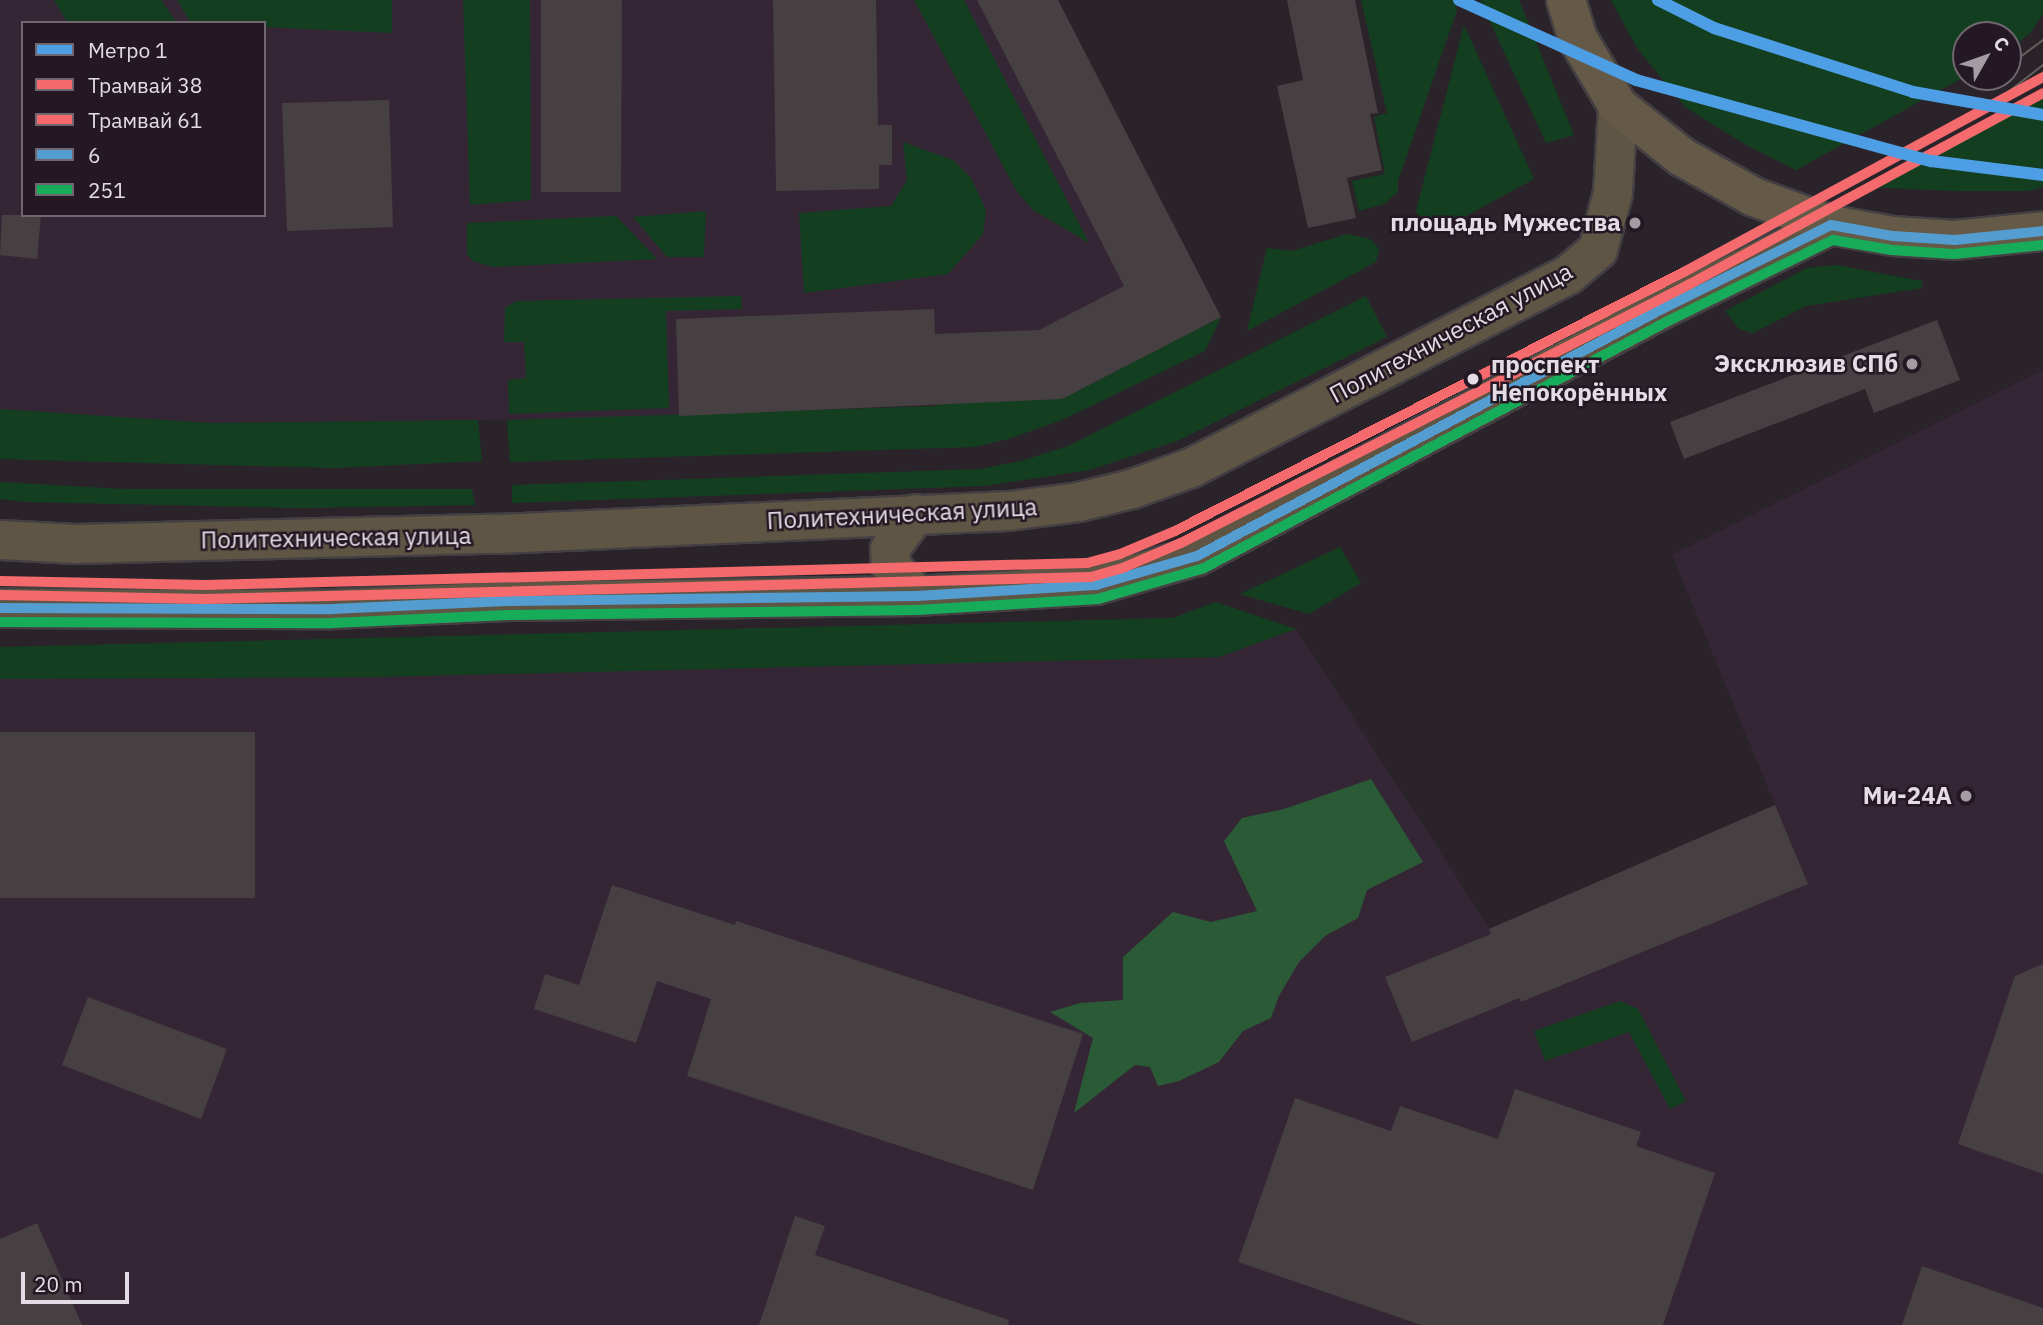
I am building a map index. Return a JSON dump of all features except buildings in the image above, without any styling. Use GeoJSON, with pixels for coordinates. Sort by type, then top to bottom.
{"type":"FeatureCollection","features":[{"type":"Feature","properties":{"kind":"main road"},"geometry":{"type":"LineString","coordinates":[[1566,0],[1578,38],[1618,106],[1682,157],[1754,197],[1831,225],[1893,236],[1955,240],[2043,232]]}},
{"type":"Feature","properties":{"kind":"main road","name":"Политехническая улица"},"geometry":{"type":"LineString","coordinates":[[0,540],[90,544],[500,534],[1009,511],[1079,502],[1132,489],[1191,468],[1568,275],[1598,250],[1613,193],[1618,106]]}},
{"type":"Feature","properties":{"kind":"main road"},"geometry":{"type":"LineString","coordinates":[[0,608],[332,609],[507,601],[917,596],[1096,585],[1197,556],[1682,298],[1831,225]]}},
{"type":"Feature","properties":{"kind":"main road"},"geometry":{"type":"LineString","coordinates":[[916,514],[890,549],[891,566],[917,596]]}},
{"type":"Feature","properties":{"kind":"shaded area"},"geometry":{"type":"Polygon","coordinates":[[[0,0],[1058,0],[1221,317],[1062,399],[679,416],[210,423],[0,409],[0,0]]]}},
{"type":"Feature","properties":{"kind":"shaded area"},"geometry":{"type":"Polygon","coordinates":[[[2043,370],[2043,1325],[0,1325],[0,679],[377,677],[1219,657],[1296,629],[1490,929],[1775,805],[1672,555],[2043,370]]]}},
{"type":"Feature","properties":{"kind":"green space"},"geometry":{"type":"Polygon","coordinates":[[[54,0],[161,0],[176,21],[66,21],[54,0]]]}},
{"type":"Feature","properties":{"kind":"green space"},"geometry":{"type":"Polygon","coordinates":[[[177,0],[392,0],[392,33],[266,27],[266,21],[190,21],[177,0]]]}},
{"type":"Feature","properties":{"kind":"green space"},"geometry":{"type":"Polygon","coordinates":[[[463,0],[530,0],[531,200],[470,205],[463,0]]]}},
{"type":"Feature","properties":{"kind":"green space"},"geometry":{"type":"Polygon","coordinates":[[[914,0],[964,0],[1089,243],[1033,210],[1016,190],[914,0]]]}},
{"type":"Feature","properties":{"kind":"green space"},"geometry":{"type":"Polygon","coordinates":[[[1361,0],[1454,0],[1457,10],[1398,181],[1398,192],[1384,204],[1359,211],[1352,181],[1385,174],[1374,117],[1387,113],[1361,0]]]}},
{"type":"Feature","properties":{"kind":"green space"},"geometry":{"type":"Polygon","coordinates":[[[1480,0],[1519,0],[1574,135],[1546,143],[1480,0]]]}},
{"type":"Feature","properties":{"kind":"green space"},"geometry":{"type":"Polygon","coordinates":[[[1611,0],[2043,0],[2043,14],[2031,32],[2022,39],[2022,21],[1952,21],[1952,84],[1796,170],[1746,145],[1685,107],[1637,48],[1611,0]]]}},
{"type":"Feature","properties":{"kind":"green space"},"geometry":{"type":"Polygon","coordinates":[[[1464,25],[1534,179],[1446,227],[1428,230],[1421,223],[1416,211],[1464,25]]]}},
{"type":"Feature","properties":{"kind":"green space"},"geometry":{"type":"Polygon","coordinates":[[[2043,89],[2043,187],[2028,191],[1957,191],[1863,187],[2043,89]]]}},
{"type":"Feature","properties":{"kind":"green space"},"geometry":{"type":"Polygon","coordinates":[[[903,142],[953,160],[971,178],[986,210],[983,234],[948,274],[804,293],[799,213],[891,206],[907,180],[903,142]]]}},
{"type":"Feature","properties":{"kind":"green space"},"geometry":{"type":"Polygon","coordinates":[[[706,211],[704,257],[667,257],[633,217],[706,211]]]}},
{"type":"Feature","properties":{"kind":"green space"},"geometry":{"type":"Polygon","coordinates":[[[616,216],[657,259],[493,267],[473,261],[467,254],[467,223],[616,216]]]}},
{"type":"Feature","properties":{"kind":"green space"},"geometry":{"type":"Polygon","coordinates":[[[1347,234],[1370,239],[1379,249],[1376,262],[1247,331],[1267,248],[1292,251],[1347,234]]]}},
{"type":"Feature","properties":{"kind":"green space"},"geometry":{"type":"Polygon","coordinates":[[[1836,265],[1922,281],[1922,288],[1806,306],[1753,333],[1739,329],[1725,311],[1807,268],[1836,265]]]}},
{"type":"Feature","properties":{"kind":"green space"},"geometry":{"type":"Polygon","coordinates":[[[741,296],[742,309],[666,311],[669,408],[509,414],[508,380],[526,378],[524,342],[504,342],[505,308],[516,301],[741,296]]]}},
{"type":"Feature","properties":{"kind":"green space"},"geometry":{"type":"Polygon","coordinates":[[[1366,296],[1387,337],[1177,441],[1090,470],[984,486],[512,503],[512,485],[980,469],[1021,461],[1068,446],[1366,296]]]}},
{"type":"Feature","properties":{"kind":"green space"},"geometry":{"type":"Polygon","coordinates":[[[1221,317],[1205,351],[1062,420],[1008,439],[974,447],[510,462],[507,420],[937,406],[937,389],[1062,399],[1221,317]]]}},
{"type":"Feature","properties":{"kind":"green space"},"geometry":{"type":"Polygon","coordinates":[[[0,409],[210,423],[478,420],[482,461],[335,468],[0,459],[0,409]]]}},
{"type":"Feature","properties":{"kind":"green space"},"geometry":{"type":"Polygon","coordinates":[[[0,482],[123,489],[472,489],[475,505],[301,508],[27,502],[0,499],[0,482]]]}},
{"type":"Feature","properties":{"kind":"green space"},"geometry":{"type":"Polygon","coordinates":[[[1340,547],[1361,583],[1309,614],[1240,594],[1340,547]]]}},
{"type":"Feature","properties":{"kind":"green space"},"geometry":{"type":"Polygon","coordinates":[[[1216,602],[1296,629],[1219,657],[377,677],[0,679],[0,647],[1173,618],[1216,602]]]}},
{"type":"Feature","properties":{"kind":"green space"},"geometry":{"type":"Polygon","coordinates":[[[1371,779],[1423,862],[1367,890],[1358,918],[1325,936],[1299,962],[1279,996],[1271,1018],[1243,1031],[1219,1062],[1179,1081],[1158,1086],[1150,1067],[1135,1065],[1074,1113],[1093,1038],[1050,1012],[1080,1003],[1123,1000],[1123,957],[1173,912],[1211,922],[1257,911],[1224,841],[1242,818],[1284,809],[1371,779]]]}},
{"type":"Feature","properties":{"kind":"green space"},"geometry":{"type":"Polygon","coordinates":[[[1620,1001],[1638,1009],[1686,1101],[1670,1109],[1629,1032],[1545,1061],[1534,1031],[1620,1001]]]}},
{"type":"Feature","properties":{"kind":"tram line"},"geometry":{"type":"LineString","coordinates":[[2022,56],[2043,40]]}},
{"type":"Feature","properties":{"kind":"tram line"},"geometry":{"type":"LineString","coordinates":[[1995,102],[2043,65]]}},
{"type":"Feature","properties":{"kind":"tram line","name":"38"},"geometry":{"type":"LineString","coordinates":[[0,581],[205,585],[1087,563],[1120,554],[1175,531],[1684,272],[2043,77]]}},
{"type":"Feature","properties":{"kind":"tram line","name":"61"},"geometry":{"type":"LineString","coordinates":[[0,595],[205,599],[1091,577],[1125,567],[1181,543],[1690,284],[2043,93]]}},
{"type":"Feature","properties":{"kind":"metro line","name":"1"},"geometry":{"type":"LineString","coordinates":[[1459,0],[1636,80],[1931,161],[2043,175]]}},
{"type":"Feature","properties":{"kind":"metro line","name":"1"},"geometry":{"type":"LineString","coordinates":[[1658,0],[1714,28],[1913,92],[2043,115]]}},
{"type":"Feature","properties":{"kind":"transit line","name":"6"},"geometry":{"type":"LineString","coordinates":[[0,608],[332,609],[507,601],[917,596],[1096,585],[1197,556],[1660,310],[1831,225],[1893,236],[1955,240],[2043,231]]}},
{"type":"Feature","properties":{"kind":"transit line","name":"251"},"geometry":{"type":"LineString","coordinates":[[0,622],[332,623],[507,615],[917,610],[1098,599],[1204,568],[1666,322],[1833,240],[1892,250],[1954,254],[2043,245]]}},
{"type":"Feature","properties":{"kind":"place","name":"площадь Мужества"},"geometry":{"type":"Point","coordinates":[1635,223]}},
{"type":"Feature","properties":{"kind":"place","name":"Эксклюзив СПб"},"geometry":{"type":"Point","coordinates":[1912,364]}},
{"type":"Feature","properties":{"kind":"place","name":"проспект Непокорённых"},"geometry":{"type":"Point","coordinates":[1473,379]}},
{"type":"Feature","properties":{"kind":"place","name":"Ми-24А"},"geometry":{"type":"Point","coordinates":[1966,796]}}]}
